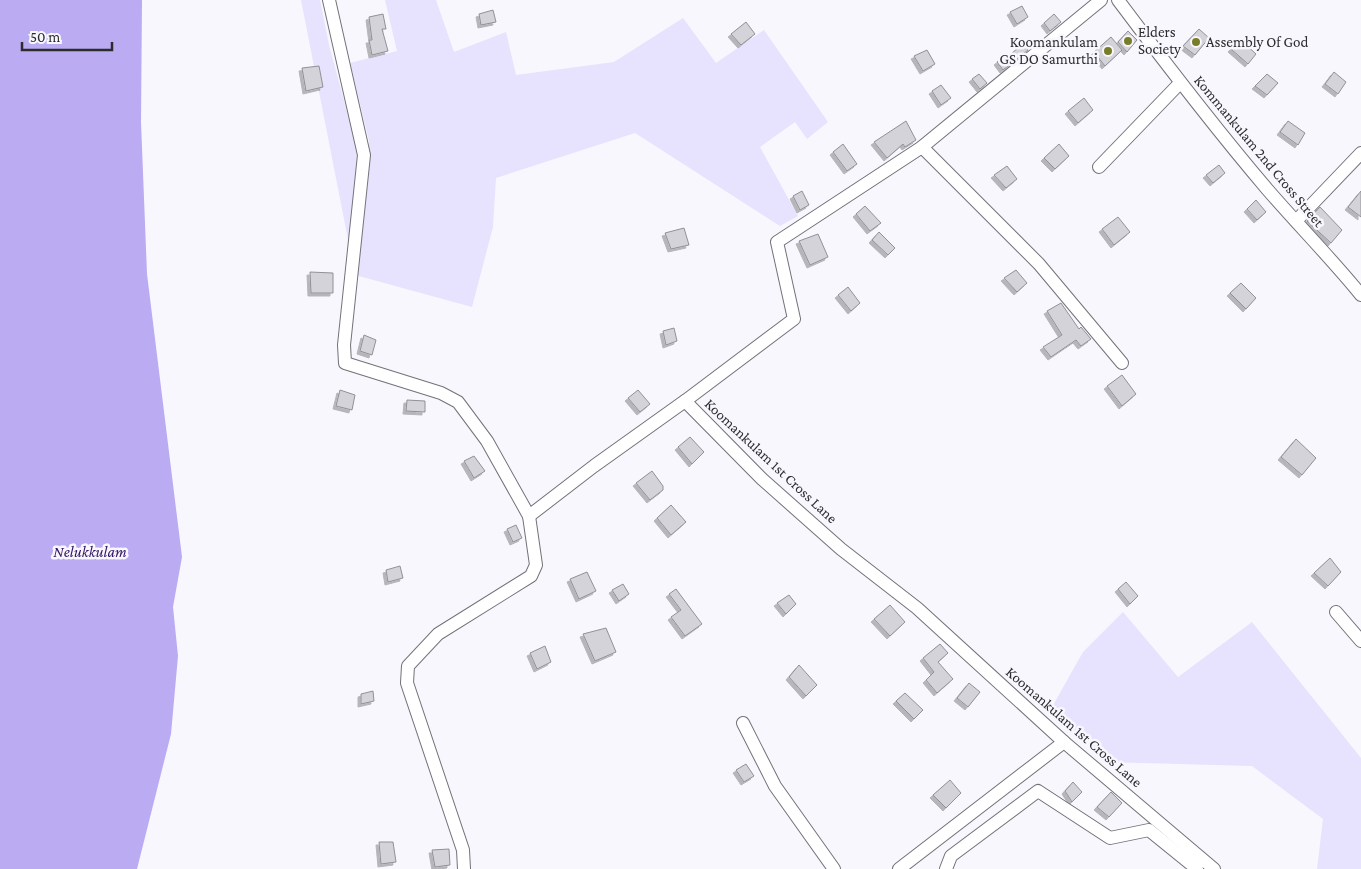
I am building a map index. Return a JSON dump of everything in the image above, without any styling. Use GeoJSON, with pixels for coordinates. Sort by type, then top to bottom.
{"type":"FeatureCollection","features":[{"type":"Feature","properties":{"kind":"street"},"geometry":{"type":"LineString","coordinates":[[329,0],[364,155],[344,345],[345,363],[440,393],[458,402],[487,441],[529,516],[536,564],[531,576],[438,634],[408,666],[407,683],[463,850],[464,869]]}},
{"type":"Feature","properties":{"kind":"street","name":"Koomankulam 1st Cross Lane"},"geometry":{"type":"LineString","coordinates":[[1101,0],[922,147],[777,242],[794,319],[685,401],[762,479],[841,549],[918,608],[1064,742],[1214,869]]}},
{"type":"Feature","properties":{"kind":"street","name":"Kommankulam 2nd Cross Street"},"geometry":{"type":"LineString","coordinates":[[1118,0],[1180,83],[1268,190],[1361,295]]}},
{"type":"Feature","properties":{"kind":"street"},"geometry":{"type":"LineString","coordinates":[[1099,167],[1180,83]]}},
{"type":"Feature","properties":{"kind":"street"},"geometry":{"type":"LineString","coordinates":[[922,147],[1039,264],[1122,363]]}},
{"type":"Feature","properties":{"kind":"street"},"geometry":{"type":"LineString","coordinates":[[1296,221],[1361,153]]}},
{"type":"Feature","properties":{"kind":"street"},"geometry":{"type":"LineString","coordinates":[[529,516],[594,466],[685,401]]}},
{"type":"Feature","properties":{"kind":"street"},"geometry":{"type":"LineString","coordinates":[[1336,612],[1361,641]]}},
{"type":"Feature","properties":{"kind":"street"},"geometry":{"type":"LineString","coordinates":[[743,723],[775,786],[834,869]]}},
{"type":"Feature","properties":{"kind":"street"},"geometry":{"type":"LineString","coordinates":[[899,869],[1064,742]]}},
{"type":"Feature","properties":{"kind":"street"},"geometry":{"type":"LineString","coordinates":[[946,869],[952,856],[1038,792],[1110,838],[1150,830],[1197,869]]}},
{"type":"Feature","properties":{"kind":"shaded area"},"geometry":{"type":"Polygon","coordinates":[[[301,0],[320,0],[329,45],[368,189],[369,141],[350,63],[397,51],[385,0],[436,0],[454,52],[506,32],[516,75],[614,62],[683,18],[716,63],[764,30],[828,122],[807,139],[795,122],[760,147],[798,216],[780,226],[635,133],[496,178],[493,227],[472,307],[355,275],[301,0]]]}},
{"type":"Feature","properties":{"kind":"shaded area"},"geometry":{"type":"Polygon","coordinates":[[[1123,612],[1178,677],[1252,622],[1361,758],[1361,869],[1317,869],[1323,819],[1252,766],[1105,762],[1052,707],[1083,652],[1123,612]]]}},
{"type":"Feature","properties":{"kind":"water","name":"Nelukkulam"},"geometry":{"type":"Polygon","coordinates":[[[0,0],[142,0],[141,122],[147,274],[182,557],[173,607],[178,656],[171,734],[137,869],[0,869],[0,0]]]}},
{"type":"Feature","properties":{"kind":"building"},"geometry":{"type":"Polygon","coordinates":[[[1022,6],[1028,17],[1017,24],[1010,12],[1022,6]]]}},
{"type":"Feature","properties":{"kind":"building"},"geometry":{"type":"Polygon","coordinates":[[[493,10],[496,22],[481,25],[479,14],[493,10]]]}},
{"type":"Feature","properties":{"kind":"building"},"geometry":{"type":"Polygon","coordinates":[[[383,14],[386,29],[382,29],[388,51],[372,55],[369,40],[372,40],[369,17],[383,14]]]}},
{"type":"Feature","properties":{"kind":"building"},"geometry":{"type":"Polygon","coordinates":[[[1054,14],[1061,22],[1050,31],[1044,23],[1054,14]]]}},
{"type":"Feature","properties":{"kind":"building"},"geometry":{"type":"Polygon","coordinates":[[[746,22],[755,34],[741,45],[731,34],[746,22]]]}},
{"type":"Feature","properties":{"kind":"building","name":"Assembly Of God"},"geometry":{"type":"Polygon","coordinates":[[[1199,29],[1209,38],[1195,55],[1183,46],[1199,29]]]}},
{"type":"Feature","properties":{"kind":"building","name":"Elders Society"},"geometry":{"type":"Polygon","coordinates":[[[1128,31],[1137,40],[1127,52],[1118,42],[1128,31]]]}},
{"type":"Feature","properties":{"kind":"building","name":"Koomankulam GS DO Samurthi"},"geometry":{"type":"Polygon","coordinates":[[[1111,37],[1122,50],[1105,66],[1094,52],[1111,37]]]}},
{"type":"Feature","properties":{"kind":"building"},"geometry":{"type":"Polygon","coordinates":[[[1240,39],[1256,54],[1248,64],[1231,49],[1240,39]]]}},
{"type":"Feature","properties":{"kind":"building"},"geometry":{"type":"Polygon","coordinates":[[[1023,43],[1028,50],[1003,70],[997,62],[1005,56],[1007,58],[1023,43]]]}},
{"type":"Feature","properties":{"kind":"building"},"geometry":{"type":"Polygon","coordinates":[[[927,50],[935,64],[923,71],[914,56],[927,50]]]}},
{"type":"Feature","properties":{"kind":"building"},"geometry":{"type":"Polygon","coordinates":[[[319,66],[323,87],[306,91],[302,68],[319,66]]]}},
{"type":"Feature","properties":{"kind":"building"},"geometry":{"type":"Polygon","coordinates":[[[1334,72],[1346,82],[1338,94],[1325,84],[1334,72]]]}},
{"type":"Feature","properties":{"kind":"building"},"geometry":{"type":"Polygon","coordinates":[[[979,74],[987,83],[980,89],[972,79],[979,74]]]}},
{"type":"Feature","properties":{"kind":"building"},"geometry":{"type":"Polygon","coordinates":[[[1267,74],[1278,83],[1267,95],[1255,86],[1267,74]]]}},
{"type":"Feature","properties":{"kind":"building"},"geometry":{"type":"Polygon","coordinates":[[[941,85],[951,98],[941,105],[932,91],[941,85]]]}},
{"type":"Feature","properties":{"kind":"building"},"geometry":{"type":"Polygon","coordinates":[[[1084,98],[1093,110],[1078,123],[1068,111],[1084,98]]]}},
{"type":"Feature","properties":{"kind":"building"},"geometry":{"type":"Polygon","coordinates":[[[906,121],[916,140],[905,147],[903,144],[887,158],[874,142],[906,121]]]}},
{"type":"Feature","properties":{"kind":"building"},"geometry":{"type":"Polygon","coordinates":[[[1288,121],[1305,133],[1298,145],[1280,132],[1288,121]]]}},
{"type":"Feature","properties":{"kind":"building"},"geometry":{"type":"Polygon","coordinates":[[[843,144],[857,164],[847,171],[833,152],[843,144]]]}},
{"type":"Feature","properties":{"kind":"building"},"geometry":{"type":"Polygon","coordinates":[[[1059,144],[1069,156],[1055,169],[1044,158],[1059,144]]]}},
{"type":"Feature","properties":{"kind":"building"},"geometry":{"type":"Polygon","coordinates":[[[1219,165],[1225,173],[1213,183],[1206,175],[1219,165]]]}},
{"type":"Feature","properties":{"kind":"building"},"geometry":{"type":"Polygon","coordinates":[[[1007,166],[1017,179],[1006,188],[994,175],[1007,166]]]}},
{"type":"Feature","properties":{"kind":"building"},"geometry":{"type":"Polygon","coordinates":[[[802,191],[809,205],[800,210],[793,196],[802,191]]]}},
{"type":"Feature","properties":{"kind":"building"},"geometry":{"type":"Polygon","coordinates":[[[1361,191],[1361,217],[1348,207],[1361,191]]]}},
{"type":"Feature","properties":{"kind":"building"},"geometry":{"type":"Polygon","coordinates":[[[1256,200],[1266,212],[1257,220],[1247,209],[1256,200]]]}},
{"type":"Feature","properties":{"kind":"building"},"geometry":{"type":"Polygon","coordinates":[[[865,206],[881,223],[870,231],[856,214],[865,206]]]}},
{"type":"Feature","properties":{"kind":"building"},"geometry":{"type":"Polygon","coordinates":[[[1320,207],[1342,230],[1331,243],[1307,221],[1320,207]]]}},
{"type":"Feature","properties":{"kind":"building"},"geometry":{"type":"Polygon","coordinates":[[[1118,217],[1130,232],[1114,245],[1102,229],[1118,217]]]}},
{"type":"Feature","properties":{"kind":"building"},"geometry":{"type":"Polygon","coordinates":[[[684,228],[689,245],[671,249],[665,233],[684,228]]]}},
{"type":"Feature","properties":{"kind":"building"},"geometry":{"type":"Polygon","coordinates":[[[879,232],[895,248],[888,255],[872,240],[879,232]]]}},
{"type":"Feature","properties":{"kind":"building"},"geometry":{"type":"Polygon","coordinates":[[[818,234],[828,257],[810,265],[799,241],[818,234]]]}},
{"type":"Feature","properties":{"kind":"building"},"geometry":{"type":"Polygon","coordinates":[[[1016,270],[1027,283],[1017,292],[1004,278],[1016,270]]]}},
{"type":"Feature","properties":{"kind":"building"},"geometry":{"type":"Polygon","coordinates":[[[310,272],[333,273],[333,293],[311,293],[310,272]]]}},
{"type":"Feature","properties":{"kind":"building"},"geometry":{"type":"Polygon","coordinates":[[[1241,283],[1256,298],[1246,309],[1230,293],[1241,283]]]}},
{"type":"Feature","properties":{"kind":"building"},"geometry":{"type":"Polygon","coordinates":[[[848,287],[860,303],[851,311],[838,295],[848,287]]]}},
{"type":"Feature","properties":{"kind":"building"},"geometry":{"type":"Polygon","coordinates":[[[1061,303],[1079,329],[1081,327],[1091,339],[1081,346],[1076,340],[1051,357],[1043,347],[1062,335],[1047,311],[1061,303]]]}},
{"type":"Feature","properties":{"kind":"building"},"geometry":{"type":"Polygon","coordinates":[[[674,328],[677,341],[666,345],[663,331],[674,328]]]}},
{"type":"Feature","properties":{"kind":"building"},"geometry":{"type":"Polygon","coordinates":[[[364,335],[376,340],[372,355],[360,351],[364,335]]]}},
{"type":"Feature","properties":{"kind":"building"},"geometry":{"type":"Polygon","coordinates":[[[1122,375],[1136,394],[1122,406],[1107,386],[1122,375]]]}},
{"type":"Feature","properties":{"kind":"building"},"geometry":{"type":"Polygon","coordinates":[[[340,390],[355,395],[352,410],[336,406],[340,390]]]}},
{"type":"Feature","properties":{"kind":"building"},"geometry":{"type":"Polygon","coordinates":[[[638,390],[650,404],[640,412],[628,398],[638,390]]]}},
{"type":"Feature","properties":{"kind":"building"},"geometry":{"type":"Polygon","coordinates":[[[407,400],[425,401],[425,412],[406,411],[407,400]]]}},
{"type":"Feature","properties":{"kind":"building"},"geometry":{"type":"Polygon","coordinates":[[[690,437],[704,452],[692,464],[678,447],[690,437]]]}},
{"type":"Feature","properties":{"kind":"building"},"geometry":{"type":"Polygon","coordinates":[[[1296,439],[1316,458],[1302,475],[1281,457],[1296,439]]]}},
{"type":"Feature","properties":{"kind":"building"},"geometry":{"type":"Polygon","coordinates":[[[474,456],[485,471],[474,478],[464,461],[474,456]]]}},
{"type":"Feature","properties":{"kind":"building"},"geometry":{"type":"Polygon","coordinates":[[[652,471],[663,486],[663,490],[650,500],[636,483],[652,471]]]}},
{"type":"Feature","properties":{"kind":"building"},"geometry":{"type":"Polygon","coordinates":[[[671,505],[686,522],[671,535],[657,518],[671,505]]]}},
{"type":"Feature","properties":{"kind":"building"},"geometry":{"type":"Polygon","coordinates":[[[516,525],[522,538],[513,542],[507,529],[516,525]]]}},
{"type":"Feature","properties":{"kind":"building"},"geometry":{"type":"Polygon","coordinates":[[[1330,558],[1341,572],[1328,586],[1314,573],[1330,558]]]}},
{"type":"Feature","properties":{"kind":"building"},"geometry":{"type":"Polygon","coordinates":[[[400,566],[403,578],[388,582],[386,570],[400,566]]]}},
{"type":"Feature","properties":{"kind":"building"},"geometry":{"type":"Polygon","coordinates":[[[587,572],[596,591],[579,599],[570,579],[587,572]]]}},
{"type":"Feature","properties":{"kind":"building"},"geometry":{"type":"Polygon","coordinates":[[[1126,582],[1138,596],[1130,604],[1118,589],[1126,582]]]}},
{"type":"Feature","properties":{"kind":"building"},"geometry":{"type":"Polygon","coordinates":[[[623,584],[629,594],[619,601],[612,590],[623,584]]]}},
{"type":"Feature","properties":{"kind":"building"},"geometry":{"type":"Polygon","coordinates":[[[676,589],[702,624],[685,636],[671,617],[681,610],[669,594],[676,589]]]}},
{"type":"Feature","properties":{"kind":"building"},"geometry":{"type":"Polygon","coordinates":[[[789,595],[796,604],[786,614],[777,603],[789,595]]]}},
{"type":"Feature","properties":{"kind":"building"},"geometry":{"type":"Polygon","coordinates":[[[890,605],[905,622],[890,636],[874,619],[890,605]]]}},
{"type":"Feature","properties":{"kind":"building"},"geometry":{"type":"Polygon","coordinates":[[[606,628],[616,652],[595,661],[583,634],[606,628]]]}},
{"type":"Feature","properties":{"kind":"building"},"geometry":{"type":"Polygon","coordinates":[[[940,644],[948,653],[938,662],[953,679],[937,693],[926,680],[934,672],[923,658],[940,644]]]}},
{"type":"Feature","properties":{"kind":"building"},"geometry":{"type":"Polygon","coordinates":[[[545,646],[551,662],[537,669],[530,653],[545,646]]]}},
{"type":"Feature","properties":{"kind":"building"},"geometry":{"type":"Polygon","coordinates":[[[799,665],[817,685],[806,696],[789,677],[799,665]]]}},
{"type":"Feature","properties":{"kind":"building"},"geometry":{"type":"Polygon","coordinates":[[[969,683],[980,692],[968,707],[957,698],[969,683]]]}},
{"type":"Feature","properties":{"kind":"building"},"geometry":{"type":"Polygon","coordinates":[[[373,691],[374,701],[361,704],[361,694],[373,691]]]}},
{"type":"Feature","properties":{"kind":"building"},"geometry":{"type":"Polygon","coordinates":[[[905,693],[923,710],[914,719],[896,701],[905,693]]]}},
{"type":"Feature","properties":{"kind":"building"},"geometry":{"type":"Polygon","coordinates":[[[746,764],[754,776],[744,782],[736,770],[746,764]]]}},
{"type":"Feature","properties":{"kind":"building"},"geometry":{"type":"Polygon","coordinates":[[[950,780],[961,793],[946,808],[933,795],[950,780]]]}},
{"type":"Feature","properties":{"kind":"building"},"geometry":{"type":"Polygon","coordinates":[[[1073,782],[1082,792],[1072,802],[1065,791],[1073,782]]]}},
{"type":"Feature","properties":{"kind":"building"},"geometry":{"type":"Polygon","coordinates":[[[1111,792],[1122,803],[1109,817],[1097,807],[1111,792]]]}},
{"type":"Feature","properties":{"kind":"building"},"geometry":{"type":"Polygon","coordinates":[[[379,842],[393,842],[396,862],[381,864],[379,842]]]}},
{"type":"Feature","properties":{"kind":"building"},"geometry":{"type":"Polygon","coordinates":[[[449,849],[450,865],[435,867],[432,850],[449,849]]]}},
{"type":"Feature","properties":{"kind":"place","name":"Elders Society"},"geometry":{"type":"Point","coordinates":[1128,41]}},
{"type":"Feature","properties":{"kind":"place","name":"Assembly Of God"},"geometry":{"type":"Point","coordinates":[1196,42]}},
{"type":"Feature","properties":{"kind":"place","name":"Koomankulam GS DO Samurthi"},"geometry":{"type":"Point","coordinates":[1108,51]}}]}
